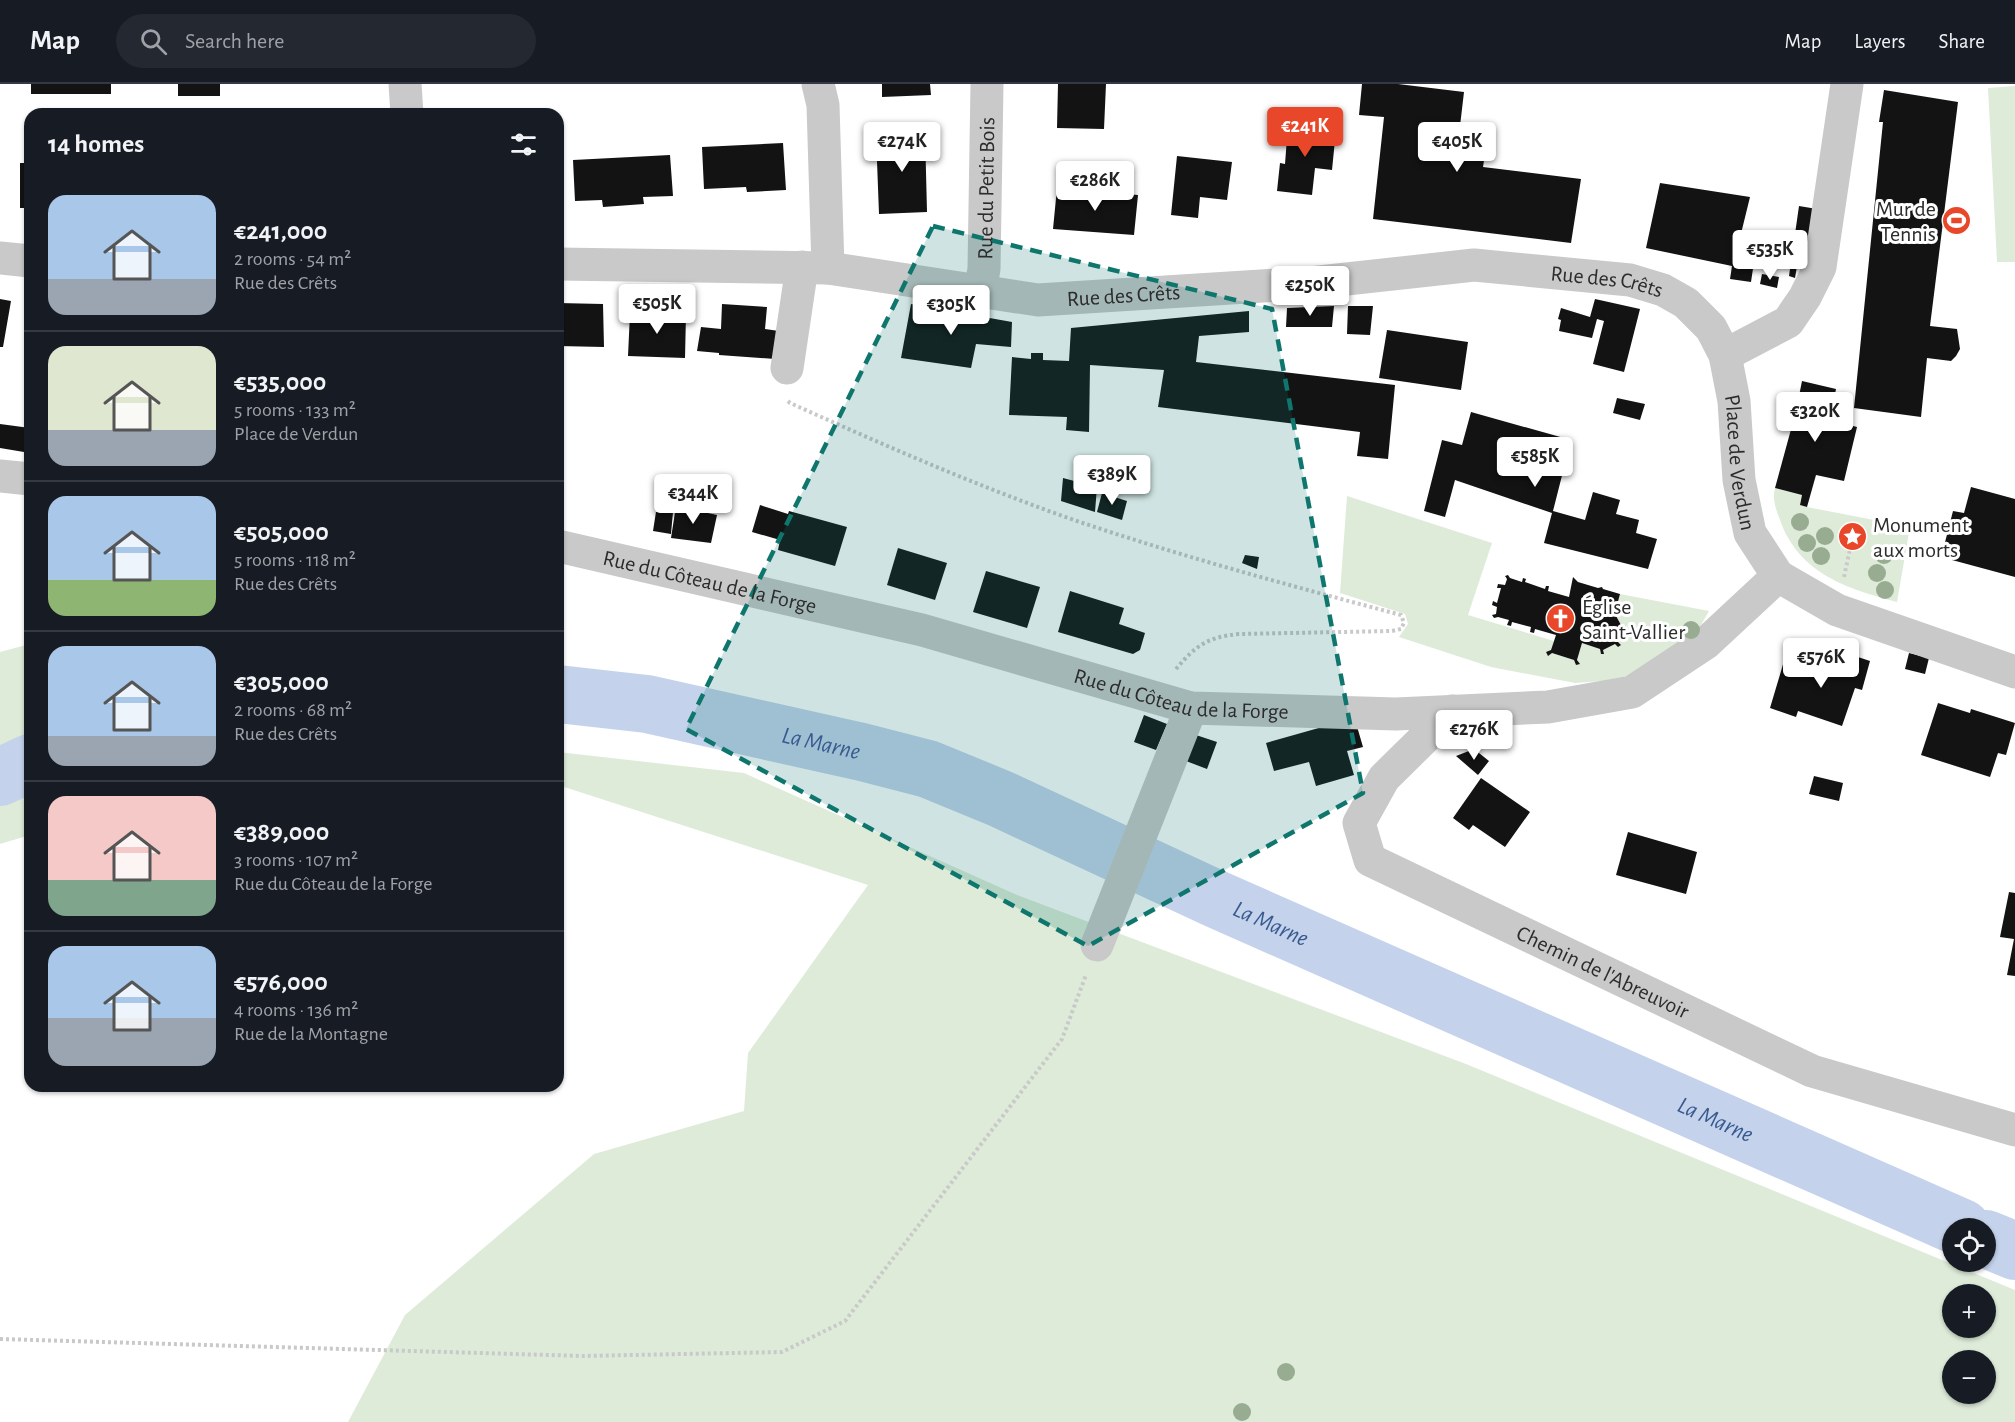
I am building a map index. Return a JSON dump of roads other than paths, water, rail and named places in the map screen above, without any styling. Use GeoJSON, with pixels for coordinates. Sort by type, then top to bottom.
{"type":"FeatureCollection","features":[{"type":"Feature","properties":{"kind":"street"},"geometry":{"type":"LineString","coordinates":[[405,84],[407,108]]}},
{"type":"Feature","properties":{"kind":"street"},"geometry":{"type":"LineString","coordinates":[[787,368],[815,268],[823,105],[818,84]]}},
{"type":"Feature","properties":{"kind":"street","name":"Rue du Petit Bois"},"geometry":{"type":"LineString","coordinates":[[980,292],[984,269],[987,84]]}},
{"type":"Feature","properties":{"kind":"street"},"geometry":{"type":"LineString","coordinates":[[1725,355],[1788,322],[1805,297],[1820,267],[1847,84]]}},
{"type":"Feature","properties":{"kind":"street"},"geometry":{"type":"LineString","coordinates":[[0,258],[24,260]]}},
{"type":"Feature","properties":{"kind":"street","name":"Rue des Crêts"},"geometry":{"type":"LineString","coordinates":[[564,264],[815,268],[1038,300],[1310,283],[1474,265],[1630,280],[1663,290],[1686,303]]}},
{"type":"Feature","properties":{"kind":"street","name":"Place de Verdun"},"geometry":{"type":"LineString","coordinates":[[1686,303],[1711,328],[1725,355],[1734,401],[1739,480],[1750,533],[1778,576],[1837,610],[2015,672]]}},
{"type":"Feature","properties":{"kind":"street"},"geometry":{"type":"LineString","coordinates":[[0,476],[24,478]]}},
{"type":"Feature","properties":{"kind":"street","name":"Rue du Côteau de la Forge"},"geometry":{"type":"LineString","coordinates":[[564,547],[922,630],[1176,704],[1396,714],[1548,707],[1632,692],[1706,643],[1778,576]]}},
{"type":"Feature","properties":{"kind":"street"},"geometry":{"type":"LineString","coordinates":[[1097,945],[1169,764],[1176,704]]}},
{"type":"Feature","properties":{"kind":"street","name":"Chemin de l'Abreuvoir"},"geometry":{"type":"LineString","coordinates":[[1452,711],[1384,778],[1359,823],[1370,860],[1812,1071],[2015,1130]]}},
{"type":"Feature","properties":{"kind":"waterway","name":"La Marne"},"geometry":{"type":"LineString","coordinates":[[564,695],[647,704],[928,769],[1001,799],[1216,899],[1942,1219]]}},
{"type":"Feature","properties":{"kind":"waterway","name":"La Marne"},"geometry":{"type":"LineString","coordinates":[[0,777],[24,766]]}},
{"type":"Feature","properties":{"kind":"waterway","name":"La Marne"},"geometry":{"type":"LineString","coordinates":[[1996,1243],[2015,1251]]}},
{"type":"Feature","properties":{"kind":"place","name":"Mur de Tennis"},"geometry":{"type":"Point","coordinates":[1957,221]}},
{"type":"Feature","properties":{"kind":"place","name":"Monument aux morts"},"geometry":{"type":"Point","coordinates":[1852,537]}},
{"type":"Feature","properties":{"kind":"place","name":"Église Saint-Vallier"},"geometry":{"type":"Point","coordinates":[1561,619]}}]}
